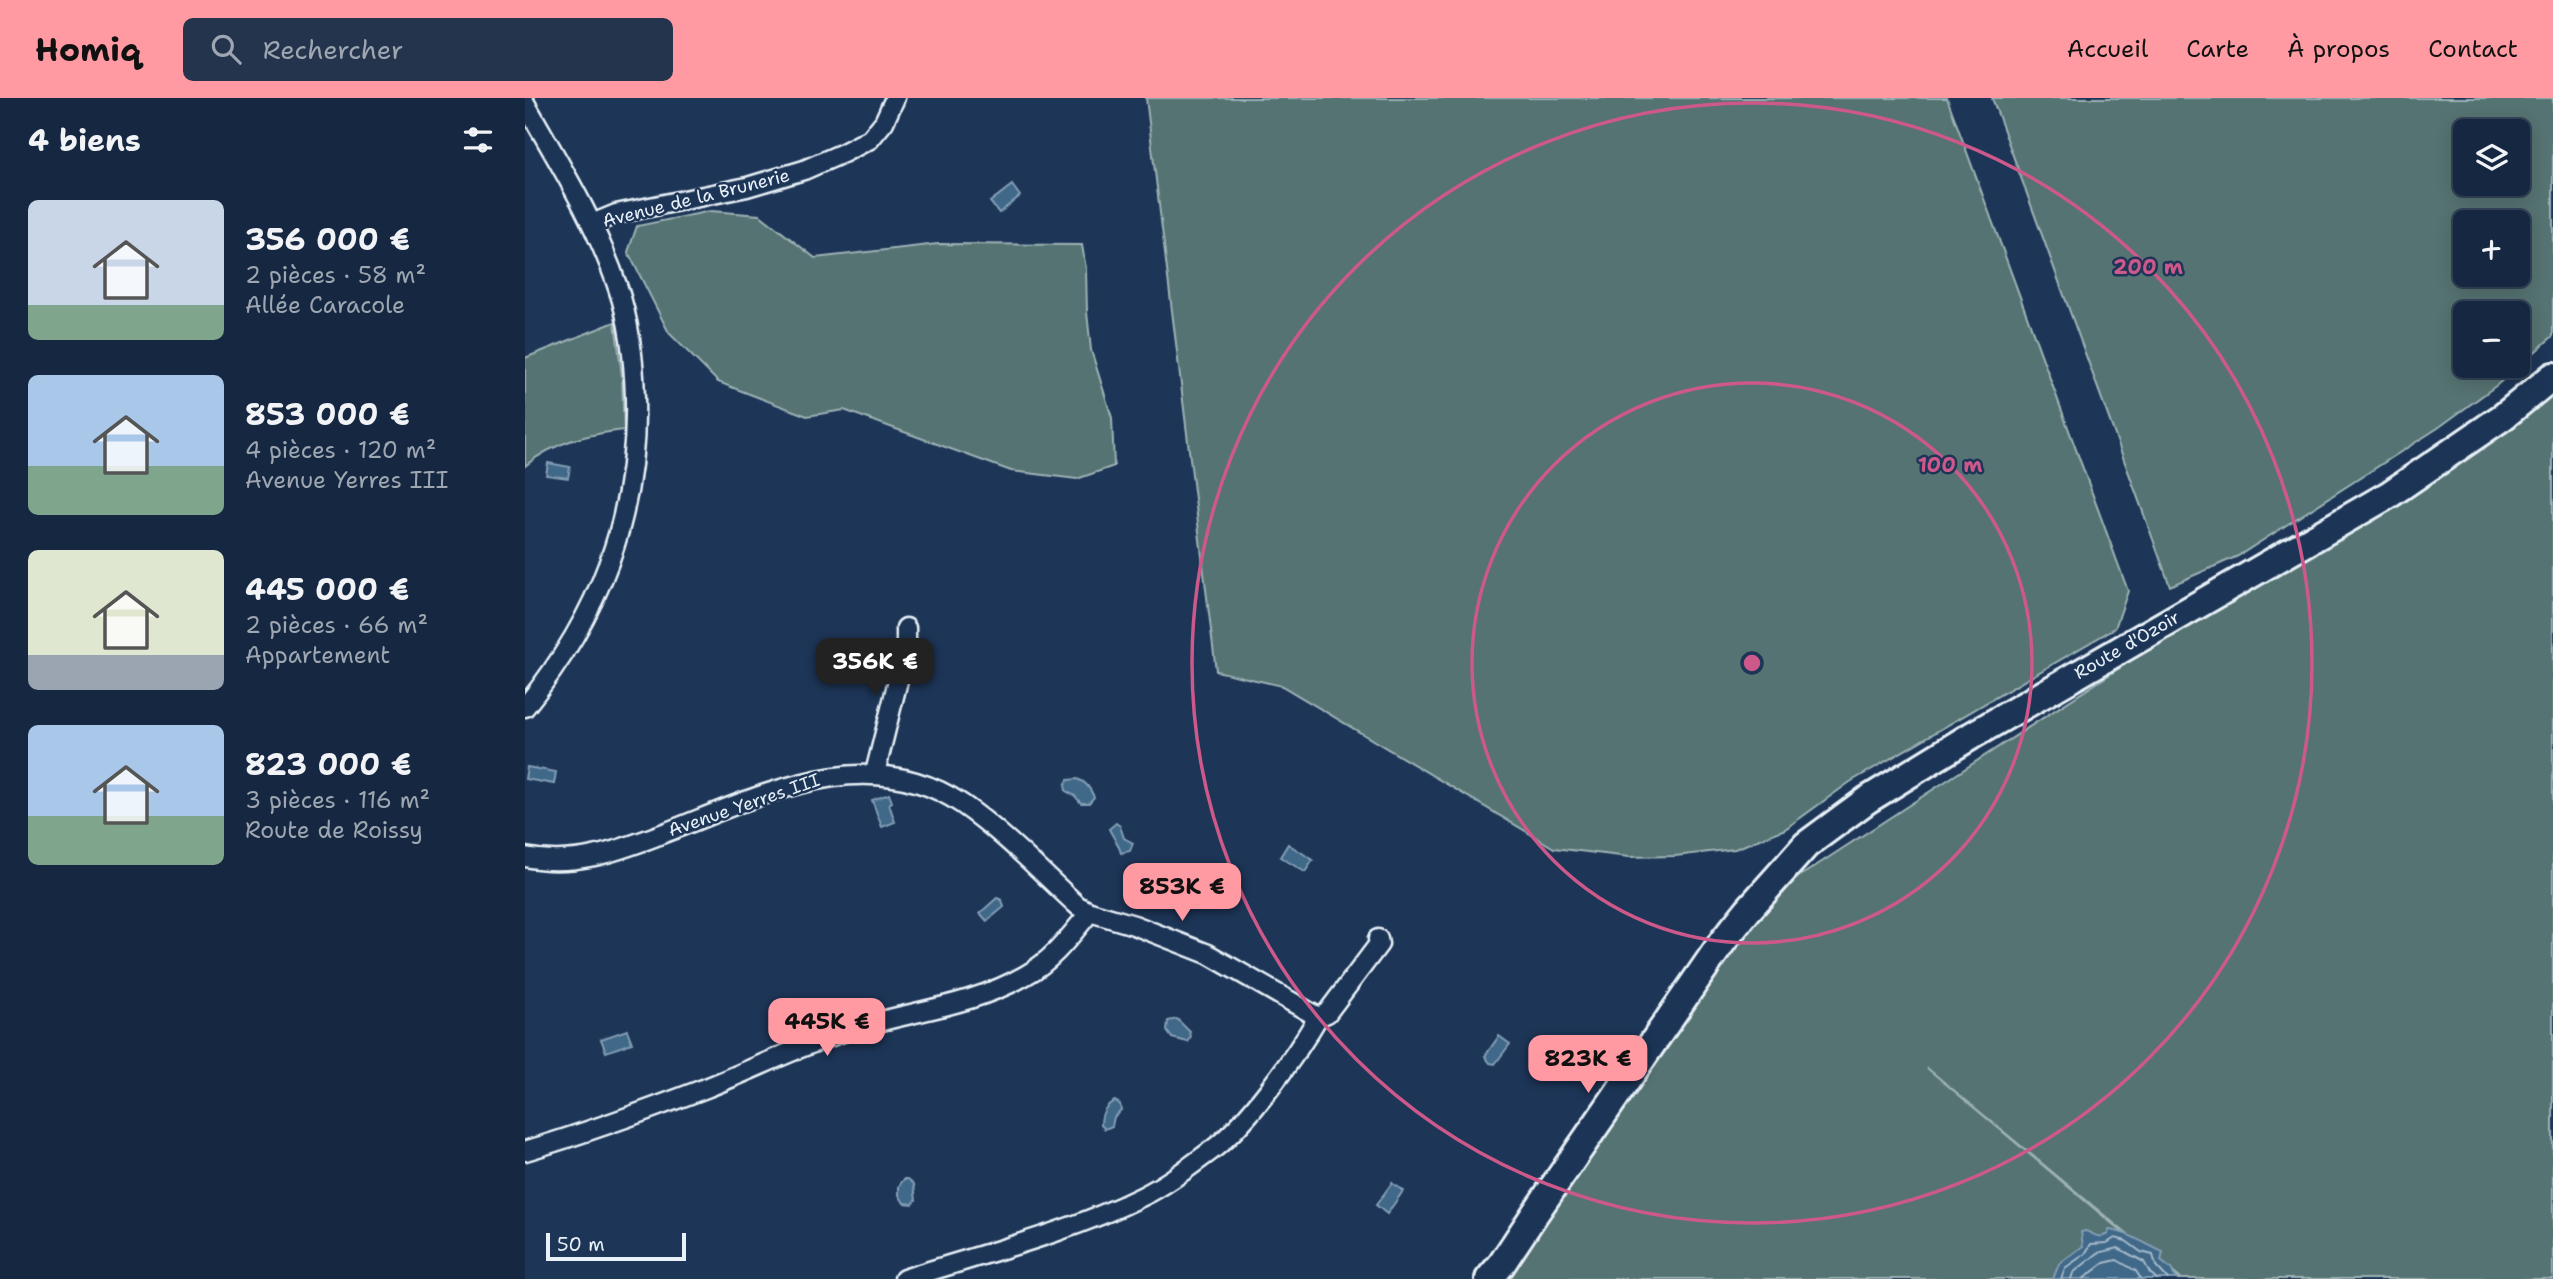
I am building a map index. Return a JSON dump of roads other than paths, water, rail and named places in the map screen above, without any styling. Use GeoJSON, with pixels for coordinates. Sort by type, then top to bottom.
{"type":"FeatureCollection","features":[{"type":"Feature","properties":{"kind":"main road","name":"Route d'Ozoir"},"geometry":{"type":"LineString","coordinates":[[1489,1279],[1723,941],[1807,845],[1867,800],[1971,736],[2390,494],[2504,416],[2553,376]]}},
{"type":"Feature","properties":{"kind":"street","name":"Avenue de la Brunerie"},"geometry":{"type":"LineString","coordinates":[[592,224],[616,214],[747,187],[804,170],[870,139],[884,122],[895,98]]}},
{"type":"Feature","properties":{"kind":"street"},"geometry":{"type":"LineString","coordinates":[[525,103],[592,224],[619,289],[634,359],[635,447],[630,484],[609,566],[594,602],[552,674],[525,707]]}},
{"type":"Feature","properties":{"kind":"street"},"geometry":{"type":"LineString","coordinates":[[875,773],[907,648],[906,628]]}},
{"type":"Feature","properties":{"kind":"street","name":"Avenue Yerres III"},"geometry":{"type":"LineString","coordinates":[[525,857],[564,860],[602,855],[801,783],[828,776],[875,773],[929,788],[959,802],[988,823],[1078,906],[1208,954],[1318,1017]]}},
{"type":"Feature","properties":{"kind":"street"},"geometry":{"type":"LineString","coordinates":[[525,1151],[706,1088],[831,1036],[997,990],[1030,973],[1051,958],[1090,912]]}},
{"type":"Feature","properties":{"kind":"street"},"geometry":{"type":"LineString","coordinates":[[904,1279],[1086,1221],[1169,1181],[1213,1150],[1270,1086],[1305,1040],[1318,1017],[1327,1013],[1379,944],[1378,939]]}},
{"type":"Feature","properties":{"kind":"water"},"geometry":{"type":"Polygon","coordinates":[[[1012,185],[1020,196],[999,213],[990,202],[1012,185]]]}},
{"type":"Feature","properties":{"kind":"water"},"geometry":{"type":"Polygon","coordinates":[[[548,463],[570,467],[568,478],[546,475],[548,463]]]}},
{"type":"Feature","properties":{"kind":"water"},"geometry":{"type":"Polygon","coordinates":[[[527,767],[556,772],[554,784],[525,779],[527,767]]]}},
{"type":"Feature","properties":{"kind":"water"},"geometry":{"type":"Polygon","coordinates":[[[1077,779],[1089,788],[1094,797],[1089,803],[1081,803],[1066,791],[1068,780],[1077,779]]]}},
{"type":"Feature","properties":{"kind":"water"},"geometry":{"type":"Polygon","coordinates":[[[889,794],[895,822],[882,827],[872,800],[889,794]]]}},
{"type":"Feature","properties":{"kind":"water"},"geometry":{"type":"Polygon","coordinates":[[[1116,823],[1120,826],[1124,838],[1133,843],[1130,851],[1121,853],[1109,829],[1116,823]]]}},
{"type":"Feature","properties":{"kind":"water"},"geometry":{"type":"Polygon","coordinates":[[[1288,844],[1313,860],[1305,872],[1280,857],[1288,844]]]}},
{"type":"Feature","properties":{"kind":"water"},"geometry":{"type":"Polygon","coordinates":[[[997,898],[1002,900],[1004,907],[987,921],[980,913],[997,898]]]}},
{"type":"Feature","properties":{"kind":"water"},"geometry":{"type":"Polygon","coordinates":[[[1177,1019],[1190,1032],[1188,1042],[1172,1038],[1167,1031],[1168,1021],[1177,1019]]]}},
{"type":"Feature","properties":{"kind":"water"},"geometry":{"type":"Polygon","coordinates":[[[627,1030],[632,1043],[606,1052],[601,1039],[627,1030]]]}},
{"type":"Feature","properties":{"kind":"water"},"geometry":{"type":"Polygon","coordinates":[[[1499,1036],[1510,1044],[1495,1064],[1490,1063],[1485,1056],[1499,1036]]]}},
{"type":"Feature","properties":{"kind":"water"},"geometry":{"type":"Polygon","coordinates":[[[1115,1101],[1120,1104],[1121,1110],[1114,1117],[1112,1126],[1105,1129],[1101,1125],[1103,1114],[1115,1101]]]}},
{"type":"Feature","properties":{"kind":"water"},"geometry":{"type":"Polygon","coordinates":[[[904,1179],[914,1184],[916,1200],[913,1204],[904,1203],[899,1195],[899,1186],[904,1179]]]}},
{"type":"Feature","properties":{"kind":"water"},"geometry":{"type":"Polygon","coordinates":[[[1392,1183],[1403,1191],[1387,1214],[1376,1205],[1392,1183]]]}},
{"type":"Feature","properties":{"kind":"water"},"geometry":{"type":"Polygon","coordinates":[[[2109,1230],[2130,1236],[2163,1252],[2161,1261],[2171,1269],[2176,1279],[2053,1279],[2059,1264],[2083,1246],[2081,1232],[2101,1236],[2108,1234],[2109,1230]]]}}]}
